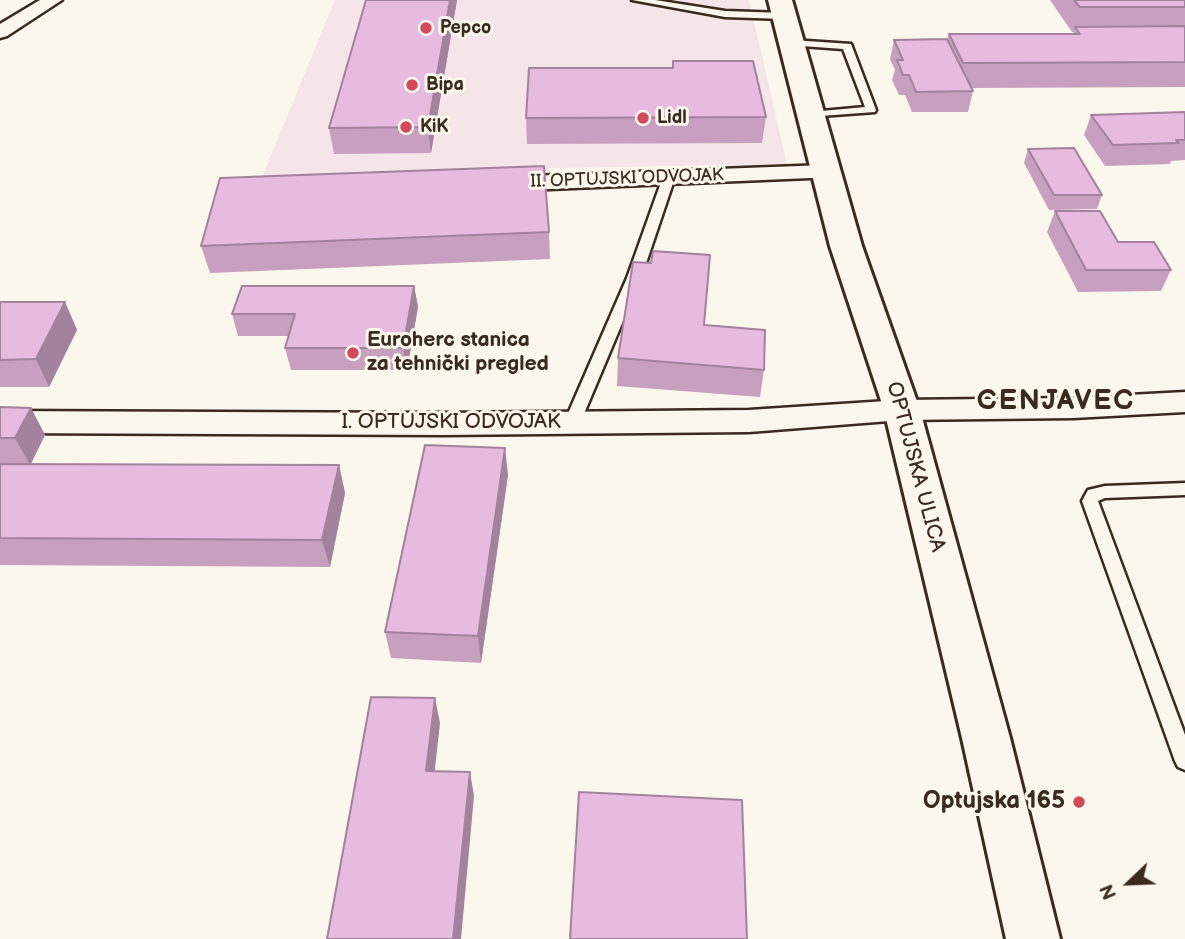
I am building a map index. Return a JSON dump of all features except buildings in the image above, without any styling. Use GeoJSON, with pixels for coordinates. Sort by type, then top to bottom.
{"type":"FeatureCollection","features":[{"type":"Feature","properties":{"kind":"main road","name":"OPTUJSKA ULICA"},"geometry":{"type":"LineString","coordinates":[[782,8],[846,246],[902,410],[983,725],[1033,939]]}},
{"type":"Feature","properties":{"kind":"street"},"geometry":{"type":"LineString","coordinates":[[0,33],[53,0]]}},
{"type":"Feature","properties":{"kind":"street","name":"II. OPTUJSKI ODVOJAK"},"geometry":{"type":"LineString","coordinates":[[477,185],[826,172]]}},
{"type":"Feature","properties":{"kind":"street","name":"I. OPTUJSKI ODVOJAK"},"geometry":{"type":"LineString","coordinates":[[0,422],[749,421],[902,410],[1073,408],[1185,402]]}},
{"type":"Feature","properties":{"kind":"lane"},"geometry":{"type":"LineString","coordinates":[[637,0],[725,14],[782,8]]}},
{"type":"Feature","properties":{"kind":"lane"},"geometry":{"type":"LineString","coordinates":[[792,43],[847,46],[871,110],[811,115]]}},
{"type":"Feature","properties":{"kind":"lane"},"geometry":{"type":"LineString","coordinates":[[572,423],[634,278],[670,177]]}},
{"type":"Feature","properties":{"kind":"lane"},"geometry":{"type":"LineString","coordinates":[[1185,489],[1105,492],[1094,494],[1090,501],[1185,761]]}},
{"type":"Feature","properties":{"kind":"shaded area"},"geometry":{"type":"Polygon","coordinates":[[[335,0],[749,0],[787,164],[451,170],[255,194],[335,0]]]}},
{"type":"Feature","properties":{"kind":"place","name":"Pepco"},"geometry":{"type":"Point","coordinates":[426,28]}},
{"type":"Feature","properties":{"kind":"place","name":"Bipa"},"geometry":{"type":"Point","coordinates":[412,85]}},
{"type":"Feature","properties":{"kind":"place","name":"Lidl"},"geometry":{"type":"Point","coordinates":[643,118]}},
{"type":"Feature","properties":{"kind":"place","name":"KiK"},"geometry":{"type":"Point","coordinates":[406,127]}},
{"type":"Feature","properties":{"kind":"place","name":"Euroherc stanica za tehnički pregled"},"geometry":{"type":"Point","coordinates":[353,353]}},
{"type":"Feature","properties":{"kind":"place","name":"Optujska 165"},"geometry":{"type":"Point","coordinates":[1079,802]}},
{"type":"Feature","properties":{"kind":"district","name":"CENJAVEC"},"geometry":{"type":"Point","coordinates":[1056,402]}}]}
